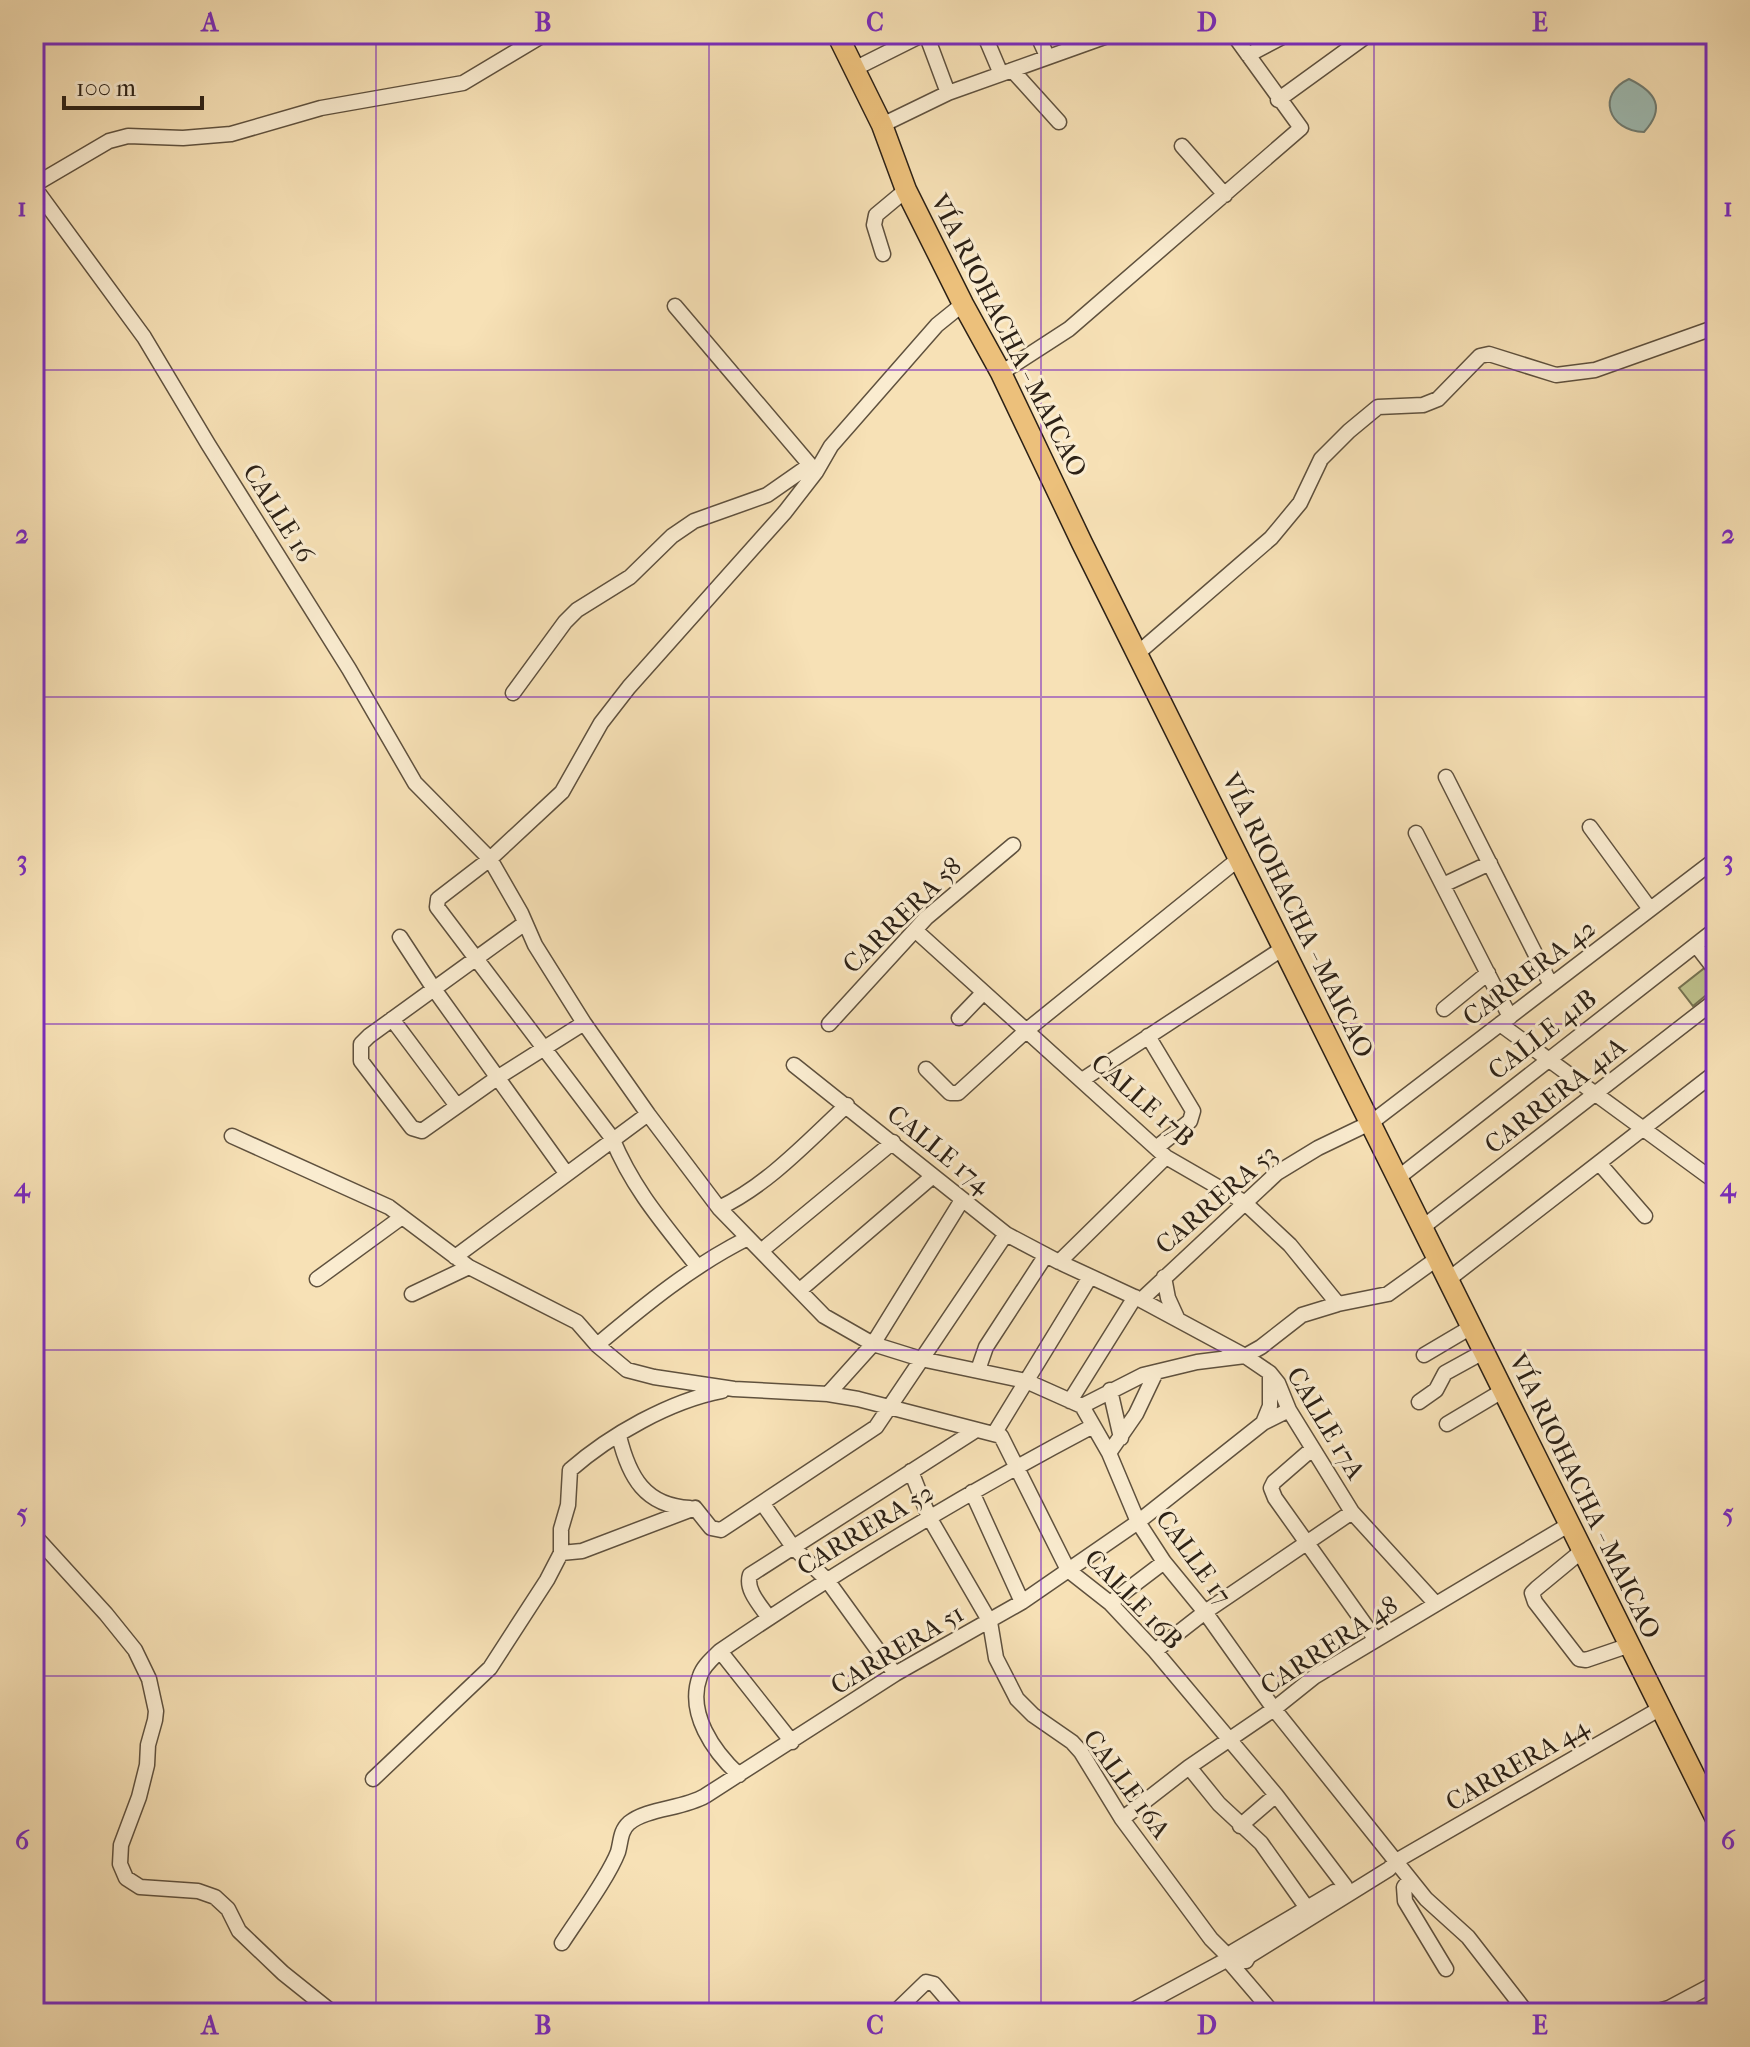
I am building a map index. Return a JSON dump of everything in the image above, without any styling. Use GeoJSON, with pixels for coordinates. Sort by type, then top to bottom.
{"type":"FeatureCollection","features":[{"type":"Feature","properties":{"kind":"highway","name":"VÍA RIOHACHA - MAICAO"},"geometry":{"type":"LineString","coordinates":[[837,34],[882,125],[906,190],[1001,373],[1716,1819]]}},
{"type":"Feature","properties":{"kind":"street"},"geometry":{"type":"LineString","coordinates":[[34,186],[109,141],[128,136],[183,138],[231,134],[321,108],[463,83],[545,34]]}},
{"type":"Feature","properties":{"kind":"street"},"geometry":{"type":"LineString","coordinates":[[854,69],[925,34],[948,93]]}},
{"type":"Feature","properties":{"kind":"street"},"geometry":{"type":"LineString","coordinates":[[984,34],[1007,72],[1059,122]]}},
{"type":"Feature","properties":{"kind":"street"},"geometry":{"type":"LineString","coordinates":[[1037,34],[1047,56]]}},
{"type":"Feature","properties":{"kind":"street"},"geometry":{"type":"LineString","coordinates":[[882,125],[948,93],[1096,37],[1113,34]]}},
{"type":"Feature","properties":{"kind":"street"},"geometry":{"type":"LineString","coordinates":[[1001,373],[1069,329],[1301,128],[1233,34]]}},
{"type":"Feature","properties":{"kind":"street"},"geometry":{"type":"LineString","coordinates":[[1248,55],[1288,34]]}},
{"type":"Feature","properties":{"kind":"street"},"geometry":{"type":"LineString","coordinates":[[1278,100],[1359,37]]}},
{"type":"Feature","properties":{"kind":"street"},"geometry":{"type":"LineString","coordinates":[[1182,146],[1225,195]]}},
{"type":"Feature","properties":{"kind":"street","name":"CALLE 16"},"geometry":{"type":"LineString","coordinates":[[34,186],[144,337],[349,669],[415,783],[490,859],[541,956],[584,1023],[719,1208]]}},
{"type":"Feature","properties":{"kind":"street"},"geometry":{"type":"LineString","coordinates":[[883,254],[874,225],[876,215],[906,190]]}},
{"type":"Feature","properties":{"kind":"street"},"geometry":{"type":"LineString","coordinates":[[697,1266],[643,1199],[627,1173],[612,1138],[437,907],[438,899],[490,859],[562,792],[601,723],[629,687],[785,512],[831,446],[937,325],[963,304]]}},
{"type":"Feature","properties":{"kind":"street"},"geometry":{"type":"LineString","coordinates":[[675,306],[813,469]]}},
{"type":"Feature","properties":{"kind":"street"},"geometry":{"type":"LineString","coordinates":[[1138,653],[1271,538],[1300,503],[1321,459],[1378,407],[1423,405],[1438,399],[1480,356],[1489,354],[1556,375],[1595,370],[1716,327]]}},
{"type":"Feature","properties":{"kind":"street"},"geometry":{"type":"LineString","coordinates":[[513,693],[577,610],[630,577],[672,536],[694,521],[767,495],[813,469]]}},
{"type":"Feature","properties":{"kind":"street"},"geometry":{"type":"LineString","coordinates":[[1446,777],[1551,985]]}},
{"type":"Feature","properties":{"kind":"street"},"geometry":{"type":"LineString","coordinates":[[1590,827],[1650,909]]}},
{"type":"Feature","properties":{"kind":"street"},"geometry":{"type":"LineString","coordinates":[[1416,833],[1488,973],[1505,1021],[1549,1060],[1716,1182]]}},
{"type":"Feature","properties":{"kind":"street","name":"CARRERA 58"},"geometry":{"type":"LineString","coordinates":[[829,1024],[915,930],[1013,845]]}},
{"type":"Feature","properties":{"kind":"street"},"geometry":{"type":"LineString","coordinates":[[926,1069],[950,1093],[958,1093],[1027,1030],[1241,857]]}},
{"type":"Feature","properties":{"kind":"street","name":"CARRERA 42"},"geometry":{"type":"LineString","coordinates":[[1372,1122],[1716,859]]}},
{"type":"Feature","properties":{"kind":"street"},"geometry":{"type":"LineString","coordinates":[[1443,885],[1490,863]]}},
{"type":"Feature","properties":{"kind":"street"},"geometry":{"type":"LineString","coordinates":[[525,923],[361,1044],[361,1061],[416,1131],[422,1131],[497,1078],[584,1023]]}},
{"type":"Feature","properties":{"kind":"street","name":"CALLE 41B"},"geometry":{"type":"LineString","coordinates":[[1399,1177],[1716,929]]}},
{"type":"Feature","properties":{"kind":"street","name":"CALLE 17B"},"geometry":{"type":"LineString","coordinates":[[915,930],[1161,1152],[1244,1202],[1290,1245],[1336,1300]]}},
{"type":"Feature","properties":{"kind":"street"},"geometry":{"type":"LineString","coordinates":[[400,937],[566,1173]]}},
{"type":"Feature","properties":{"kind":"street"},"geometry":{"type":"LineString","coordinates":[[1696,945],[1716,971]]}},
{"type":"Feature","properties":{"kind":"street"},"geometry":{"type":"LineString","coordinates":[[1082,1080],[1285,947]]}},
{"type":"Feature","properties":{"kind":"street"},"geometry":{"type":"LineString","coordinates":[[1444,1009],[1488,973]]}},
{"type":"Feature","properties":{"kind":"street"},"geometry":{"type":"LineString","coordinates":[[959,1018],[983,993]]}},
{"type":"Feature","properties":{"kind":"street","name":"CARRERA 41A"},"geometry":{"type":"LineString","coordinates":[[1423,1227],[1716,1000]]}},
{"type":"Feature","properties":{"kind":"street"},"geometry":{"type":"LineString","coordinates":[[392,1019],[457,1106]]}},
{"type":"Feature","properties":{"kind":"street"},"geometry":{"type":"LineString","coordinates":[[978,1370],[986,1347],[1052,1259],[1190,1121],[1193,1111],[1148,1036]]}},
{"type":"Feature","properties":{"kind":"street","name":"CALLE 174"},"geometry":{"type":"LineString","coordinates":[[794,1065],[1006,1234],[1052,1259]]}},
{"type":"Feature","properties":{"kind":"street"},"geometry":{"type":"LineString","coordinates":[[1449,1279],[1716,1072]]}},
{"type":"Feature","properties":{"kind":"street"},"geometry":{"type":"LineString","coordinates":[[847,1105],[783,1164],[738,1200],[719,1208],[824,1316],[873,1344],[921,1359],[1026,1381],[1076,1404],[1156,1372],[1197,1362],[1245,1356],[1261,1347],[1316,1301],[1336,1300],[1361,1291],[1370,1294],[1373,1299],[1396,1289],[1438,1258]]}},
{"type":"Feature","properties":{"kind":"street"},"geometry":{"type":"LineString","coordinates":[[455,1257],[648,1114]]}},
{"type":"Feature","properties":{"kind":"street","name":"CARRERA 53"},"geometry":{"type":"LineString","coordinates":[[1076,1404],[1138,1298],[1277,1173],[1318,1148],[1372,1122]]}},
{"type":"Feature","properties":{"kind":"street"},"geometry":{"type":"LineString","coordinates":[[232,1136],[389,1207],[469,1267],[577,1322],[597,1345],[627,1370],[734,1389],[828,1394],[998,1435],[1026,1381],[1090,1277]]}},
{"type":"Feature","properties":{"kind":"street"},"geometry":{"type":"LineString","coordinates":[[761,1251],[893,1142]]}},
{"type":"Feature","properties":{"kind":"street"},"geometry":{"type":"LineString","coordinates":[[1599,1163],[1645,1216]]}},
{"type":"Feature","properties":{"kind":"street"},"geometry":{"type":"LineString","coordinates":[[800,1290],[933,1176]]}},
{"type":"Feature","properties":{"kind":"street"},"geometry":{"type":"LineString","coordinates":[[828,1394],[873,1344],[962,1200]]}},
{"type":"Feature","properties":{"kind":"street"},"geometry":{"type":"LineString","coordinates":[[317,1279],[402,1217]]}},
{"type":"Feature","properties":{"kind":"street"},"geometry":{"type":"LineString","coordinates":[[619,1436],[631,1470],[656,1502],[695,1508],[711,1528],[721,1530],[876,1427],[1006,1234]]}},
{"type":"Feature","properties":{"kind":"street"},"geometry":{"type":"LineString","coordinates":[[597,1345],[669,1285],[748,1238]]}},
{"type":"Feature","properties":{"kind":"street","name":"CALLE 17A"},"geometry":{"type":"LineString","coordinates":[[1052,1259],[1138,1298],[1245,1356],[1270,1373],[1312,1449],[1352,1512],[1436,1604]]}},
{"type":"Feature","properties":{"kind":"street"},"geometry":{"type":"LineString","coordinates":[[412,1294],[469,1267]]}},
{"type":"Feature","properties":{"kind":"street"},"geometry":{"type":"LineString","coordinates":[[1164,1277],[1168,1298],[1178,1320]]}},
{"type":"Feature","properties":{"kind":"street"},"geometry":{"type":"LineString","coordinates":[[1424,1355],[1473,1326]]}},
{"type":"Feature","properties":{"kind":"street"},"geometry":{"type":"LineString","coordinates":[[1197,1362],[1204,1334]]}},
{"type":"Feature","properties":{"kind":"street"},"geometry":{"type":"LineString","coordinates":[[1419,1402],[1436,1390],[1445,1373],[1485,1351]]}},
{"type":"Feature","properties":{"kind":"street"},"geometry":{"type":"LineString","coordinates":[[1109,1453],[1145,1399],[1156,1372]]}},
{"type":"Feature","properties":{"kind":"street"},"geometry":{"type":"LineString","coordinates":[[1263,1423],[1270,1406],[1270,1373]]}},
{"type":"Feature","properties":{"kind":"street"},"geometry":{"type":"LineString","coordinates":[[373,1779],[490,1668],[547,1580],[561,1553],[561,1529],[568,1505],[570,1470],[594,1449],[672,1406],[734,1389]]}},
{"type":"Feature","properties":{"kind":"street"},"geometry":{"type":"LineString","coordinates":[[1110,1390],[1121,1438]]}},
{"type":"Feature","properties":{"kind":"street"},"geometry":{"type":"LineString","coordinates":[[1447,1424],[1504,1390]]}},
{"type":"Feature","properties":{"kind":"street","name":"CALLE 17"},"geometry":{"type":"LineString","coordinates":[[1076,1404],[1109,1453],[1138,1522],[1164,1562],[1205,1612],[1274,1709],[1434,1909],[1468,1937],[1527,2013]]}},
{"type":"Feature","properties":{"kind":"street","name":"CARRERA 51"},"geometry":{"type":"LineString","coordinates":[[562,1943],[617,1855],[628,1823],[696,1802],[895,1674],[990,1622],[1138,1522],[1263,1423],[1289,1410]]}},
{"type":"Feature","properties":{"kind":"street","name":"CARRERA 52"},"geometry":{"type":"LineString","coordinates":[[739,1775],[723,1760],[706,1733],[697,1705],[700,1676],[720,1651],[929,1517],[1093,1426]]}},
{"type":"Feature","properties":{"kind":"street"},"geometry":{"type":"LineString","coordinates":[[769,1618],[750,1588],[750,1575],[976,1430]]}},
{"type":"Feature","properties":{"kind":"street","name":"CALLE 16B"},"geometry":{"type":"LineString","coordinates":[[998,1435],[1068,1570],[1110,1603],[1155,1651],[1276,1795],[1345,1886]]}},
{"type":"Feature","properties":{"kind":"street"},"geometry":{"type":"LineString","coordinates":[[1312,1449],[1271,1488],[1376,1640]]}},
{"type":"Feature","properties":{"kind":"street"},"geometry":{"type":"LineString","coordinates":[[911,1471],[929,1517],[990,1622]]}},
{"type":"Feature","properties":{"kind":"street"},"geometry":{"type":"LineString","coordinates":[[972,1492],[1022,1602]]}},
{"type":"Feature","properties":{"kind":"street"},"geometry":{"type":"LineString","coordinates":[[763,1504],[793,1547],[827,1580],[895,1674]]}},
{"type":"Feature","properties":{"kind":"street"},"geometry":{"type":"LineString","coordinates":[[561,1553],[582,1551],[695,1508]]}},
{"type":"Feature","properties":{"kind":"street"},"geometry":{"type":"LineString","coordinates":[[1155,1651],[1205,1612],[1352,1512]]}},
{"type":"Feature","properties":{"kind":"street","name":"CARRERA 48"},"geometry":{"type":"LineString","coordinates":[[1122,1819],[1314,1677],[1570,1524]]}},
{"type":"Feature","properties":{"kind":"street"},"geometry":{"type":"LineString","coordinates":[[34,1535],[135,1650],[149,1679],[155,1720],[142,1787],[121,1845],[120,1864],[126,1878],[140,1887],[198,1891],[215,1897],[228,1909],[239,1931],[283,1973],[333,2013]]}},
{"type":"Feature","properties":{"kind":"street"},"geometry":{"type":"LineString","coordinates":[[1583,1550],[1532,1593],[1535,1602],[1579,1659],[1586,1660],[1630,1645]]}},
{"type":"Feature","properties":{"kind":"street"},"geometry":{"type":"LineString","coordinates":[[1110,1603],[1164,1562]]}},
{"type":"Feature","properties":{"kind":"street","name":"CALLE 16A"},"geometry":{"type":"LineString","coordinates":[[990,1622],[996,1658],[1017,1699],[1081,1752],[1122,1819],[1211,1939],[1230,1958]]}},
{"type":"Feature","properties":{"kind":"street"},"geometry":{"type":"LineString","coordinates":[[720,1651],[792,1742]]}},
{"type":"Feature","properties":{"kind":"street","name":"CARRERA 44"},"geometry":{"type":"LineString","coordinates":[[1246,1961],[1249,1956],[1389,1869],[1396,1861],[1661,1708]]}},
{"type":"Feature","properties":{"kind":"street"},"geometry":{"type":"LineString","coordinates":[[1189,1767],[1240,1826],[1274,1858],[1307,1908]]}},
{"type":"Feature","properties":{"kind":"street"},"geometry":{"type":"LineString","coordinates":[[1240,1826],[1276,1795]]}},
{"type":"Feature","properties":{"kind":"street","name":"CARRERA 44"},"geometry":{"type":"LineString","coordinates":[[1128,2013],[1230,1958],[1234,1951],[1385,1862],[1396,1861]]}},
{"type":"Feature","properties":{"kind":"street"},"geometry":{"type":"LineString","coordinates":[[1410,1879],[1404,1887],[1405,1901],[1446,1969]]}},
{"type":"Feature","properties":{"kind":"street"},"geometry":{"type":"LineString","coordinates":[[1273,2013],[1232,1965],[1230,1958],[1246,1961],[1247,1967],[1284,2013]]}},
{"type":"Feature","properties":{"kind":"street"},"geometry":{"type":"LineString","coordinates":[[894,2013],[926,1982],[934,1984],[959,2013]]}},
{"type":"Feature","properties":{"kind":"street"},"geometry":{"type":"LineString","coordinates":[[1651,2013],[1669,2008],[1716,1983]]}},
{"type":"Feature","properties":{"kind":"green space"},"geometry":{"type":"Polygon","coordinates":[[[1707,966],[1716,977],[1716,987],[1693,1006],[1679,988],[1707,966]]]}},
{"type":"Feature","properties":{"kind":"water"},"geometry":{"type":"Polygon","coordinates":[[[1629,79],[1646,89],[1655,101],[1655,115],[1644,132],[1622,125],[1611,111],[1612,93],[1629,79]]]}}]}
